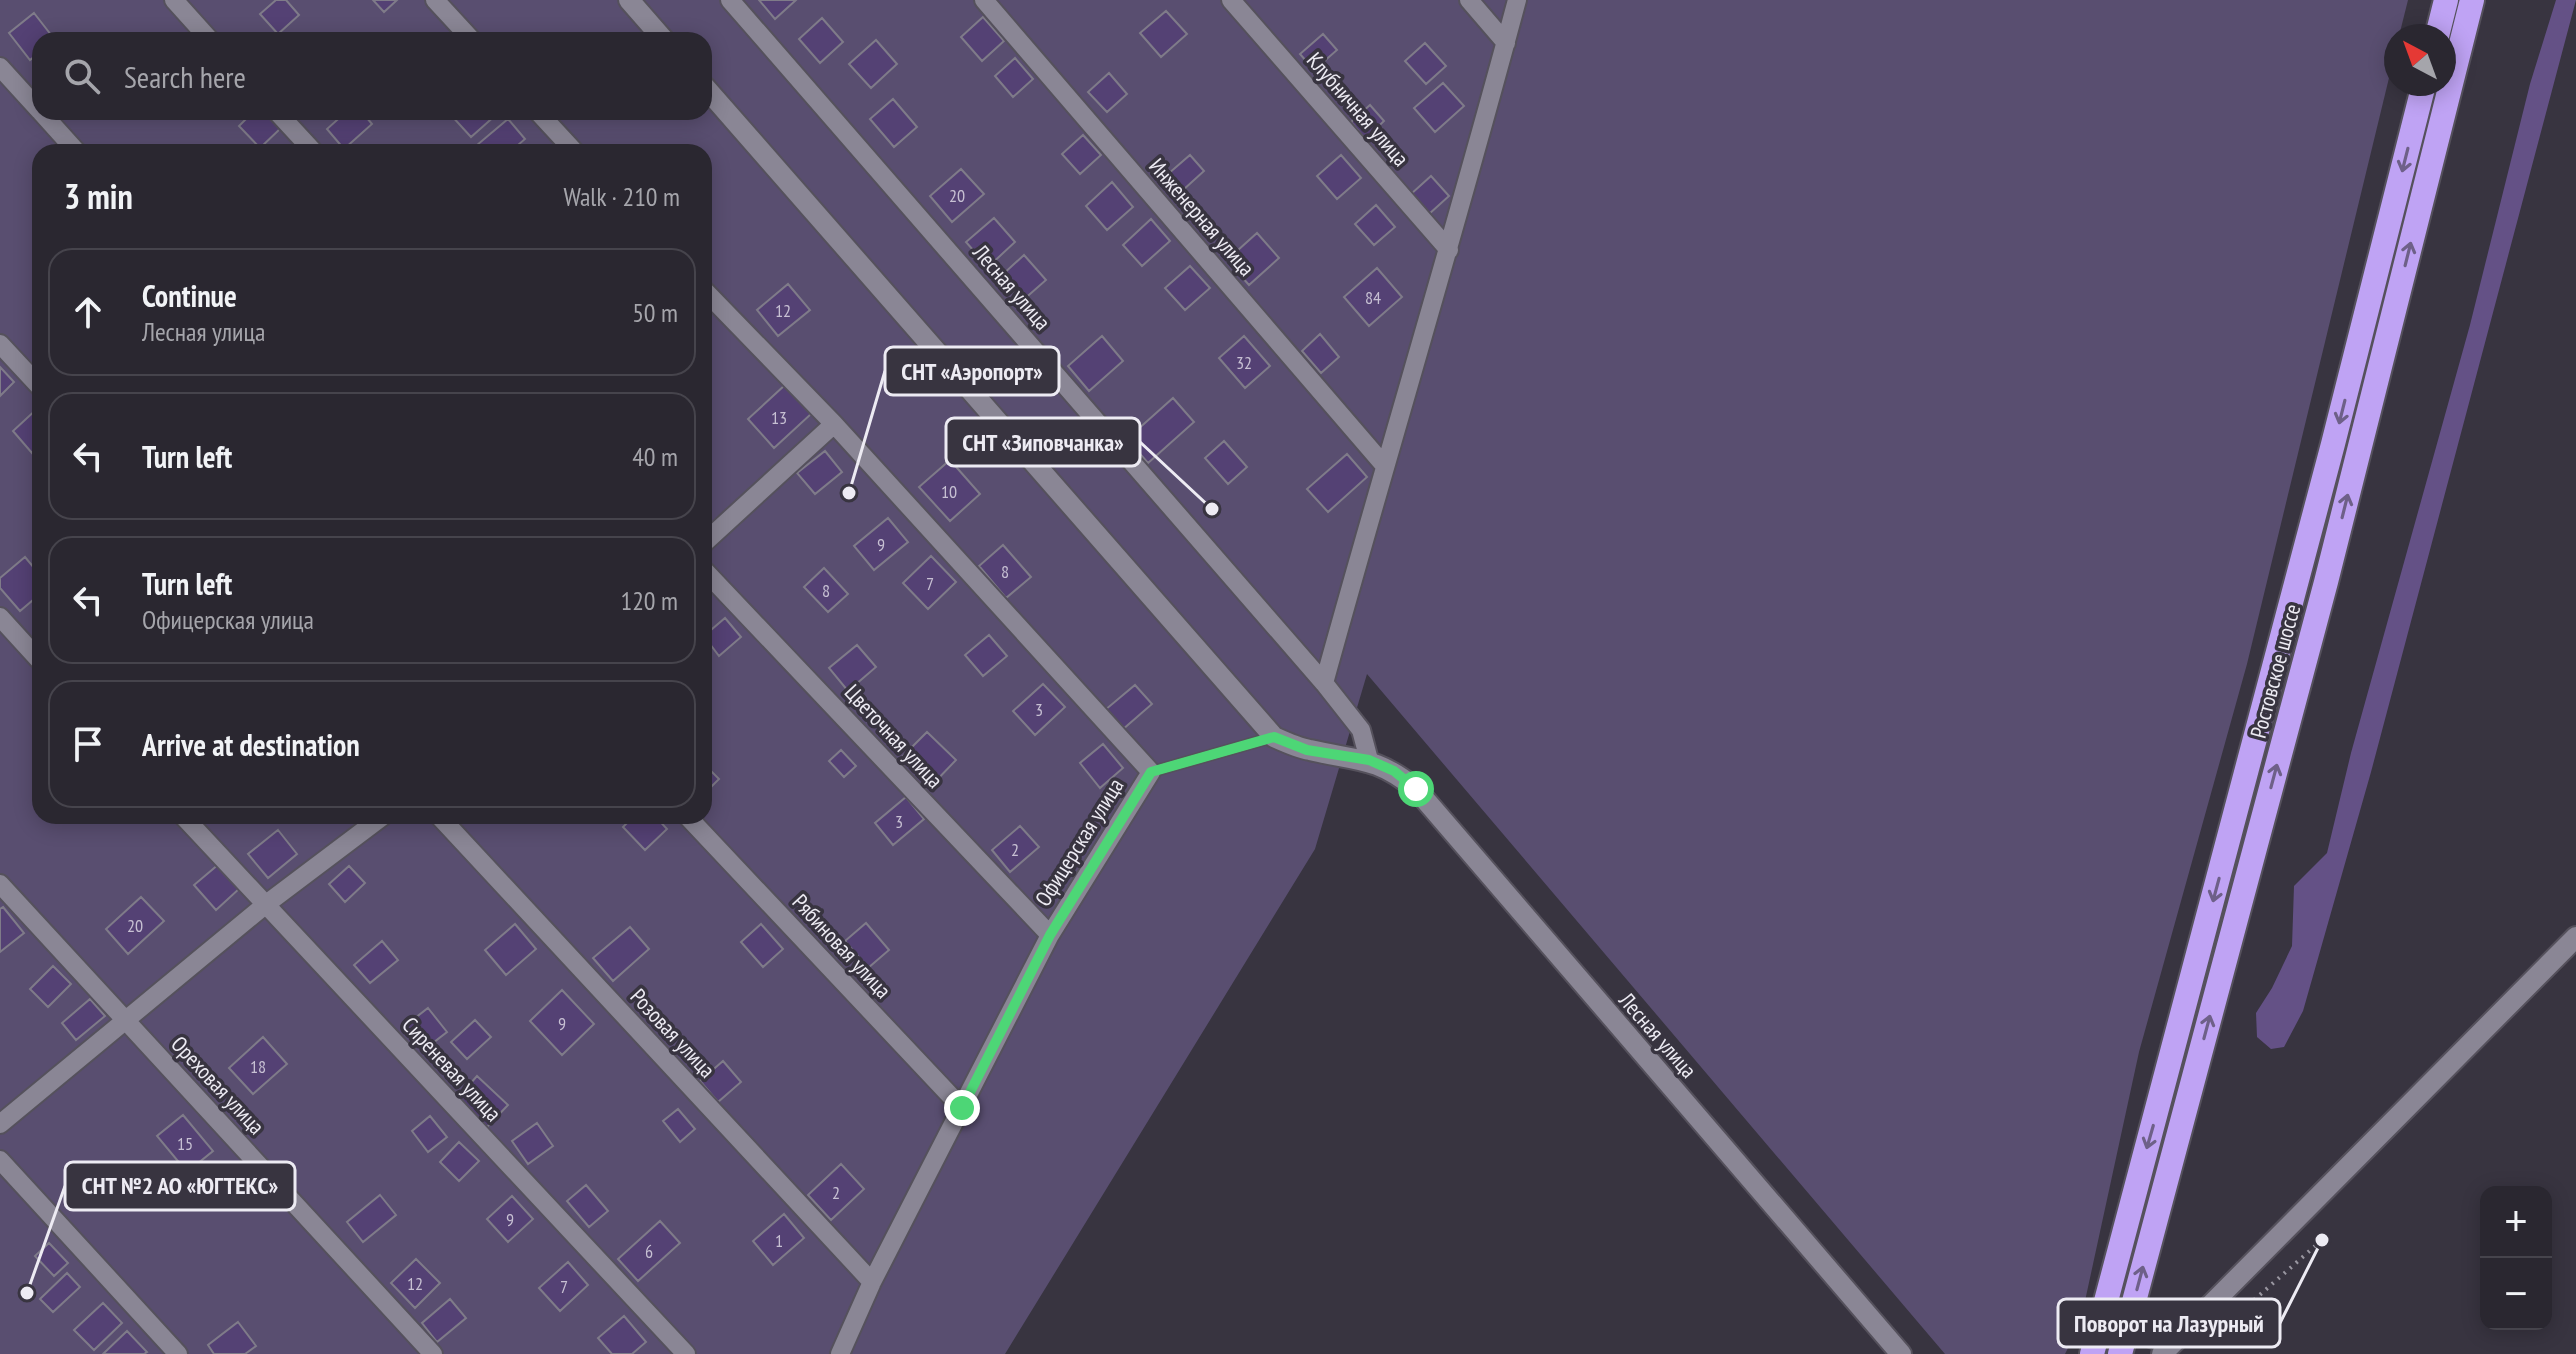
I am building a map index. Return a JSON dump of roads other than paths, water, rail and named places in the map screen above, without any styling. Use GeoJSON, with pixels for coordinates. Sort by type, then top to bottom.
{"type":"FeatureCollection","features":[{"type":"Feature","properties":{"kind":"highway"},"geometry":{"type":"LineString","coordinates":[[2440,24],[2446,0]]}},
{"type":"Feature","properties":{"kind":"highway","name":"Ростовское шоссе"},"geometry":{"type":"LineString","coordinates":[[2120,1354],[2326,582],[2472,0]]}},
{"type":"Feature","properties":{"kind":"highway","name":"Ростовское шоссе"},"geometry":{"type":"LineString","coordinates":[[2092,1353],[2333,444],[2421,96]]}},
{"type":"Feature","properties":{"kind":"street"},"geometry":{"type":"LineString","coordinates":[[174,0],[203,32]]}},
{"type":"Feature","properties":{"kind":"street"},"geometry":{"type":"LineString","coordinates":[[435,0],[465,32]]}},
{"type":"Feature","properties":{"kind":"street"},"geometry":{"type":"LineString","coordinates":[[629,0],[657,32]]}},
{"type":"Feature","properties":{"kind":"street","name":"Лесная улица"},"geometry":{"type":"LineString","coordinates":[[730,0],[1324,683],[1361,730],[1369,760]]}},
{"type":"Feature","properties":{"kind":"street","name":"Инженерная улица"},"geometry":{"type":"LineString","coordinates":[[984,0],[1384,465]]}},
{"type":"Feature","properties":{"kind":"street","name":"Клубничная улица"},"geometry":{"type":"LineString","coordinates":[[1231,0],[1449,250]]}},
{"type":"Feature","properties":{"kind":"street"},"geometry":{"type":"LineString","coordinates":[[1469,0],[1506,43]]}},
{"type":"Feature","properties":{"kind":"street"},"geometry":{"type":"LineString","coordinates":[[1324,683],[1384,465],[1449,250],[1517,0]]}},
{"type":"Feature","properties":{"kind":"street"},"geometry":{"type":"LineString","coordinates":[[0,67],[32,103]]}},
{"type":"Feature","properties":{"kind":"street","name":"Лесная улица"},"geometry":{"type":"LineString","coordinates":[[712,95],[1274,737],[1307,750],[1369,760],[1394,771],[1416,789],[1901,1354]]}},
{"type":"Feature","properties":{"kind":"street"},"geometry":{"type":"LineString","coordinates":[[47,120],[70,144]]}},
{"type":"Feature","properties":{"kind":"street"},"geometry":{"type":"LineString","coordinates":[[284,120],[307,144]]}},
{"type":"Feature","properties":{"kind":"street"},"geometry":{"type":"LineString","coordinates":[[545,120],[568,144]]}},
{"type":"Feature","properties":{"kind":"street","name":"Офицерская улица"},"geometry":{"type":"LineString","coordinates":[[712,298],[834,424],[1151,772],[1050,935],[872,1282],[840,1354]]}},
{"type":"Feature","properties":{"kind":"street"},"geometry":{"type":"LineString","coordinates":[[0,344],[32,378]]}},
{"type":"Feature","properties":{"kind":"street"},"geometry":{"type":"LineString","coordinates":[[712,536],[834,424]]}},
{"type":"Feature","properties":{"kind":"street","name":"Цветочная улица"},"geometry":{"type":"LineString","coordinates":[[712,578],[1050,935]]}},
{"type":"Feature","properties":{"kind":"street"},"geometry":{"type":"LineString","coordinates":[[0,617],[32,652]]}},
{"type":"Feature","properties":{"kind":"street","name":"Сиреневая улица"},"geometry":{"type":"LineString","coordinates":[[190,824],[686,1354]]}},
{"type":"Feature","properties":{"kind":"street"},"geometry":{"type":"LineString","coordinates":[[0,1124],[265,905],[372,824]]}},
{"type":"Feature","properties":{"kind":"street","name":"Розовая улица"},"geometry":{"type":"LineString","coordinates":[[446,824],[872,1282]]}},
{"type":"Feature","properties":{"kind":"street","name":"Рябиновая улица"},"geometry":{"type":"LineString","coordinates":[[695,824],[962,1108]]}},
{"type":"Feature","properties":{"kind":"street","name":"Ореховая улица"},"geometry":{"type":"LineString","coordinates":[[0,884],[433,1354]]}},
{"type":"Feature","properties":{"kind":"street"},"geometry":{"type":"LineString","coordinates":[[2131,1311],[2143,1332],[2168,1347],[2576,937]]}},
{"type":"Feature","properties":{"kind":"street"},"geometry":{"type":"LineString","coordinates":[[0,1160],[178,1354]]}},
{"type":"Feature","properties":{"kind":"lane"},"geometry":{"type":"LineString","coordinates":[[1151,772],[1274,737]]}},
{"type":"Feature","properties":{"kind":"place","name":"СНТ «Аэропорт»"},"geometry":{"type":"Point","coordinates":[849,493]}},
{"type":"Feature","properties":{"kind":"place","name":"СНТ «Зиповчанка»"},"geometry":{"type":"Point","coordinates":[1212,509]}},
{"type":"Feature","properties":{"kind":"place","name":"Поворот на Лазурный"},"geometry":{"type":"Point","coordinates":[2322,1240]}},
{"type":"Feature","properties":{"kind":"place","name":"СНТ №2 АО «ЮГТЕКС»"},"geometry":{"type":"Point","coordinates":[27,1293]}}]}
